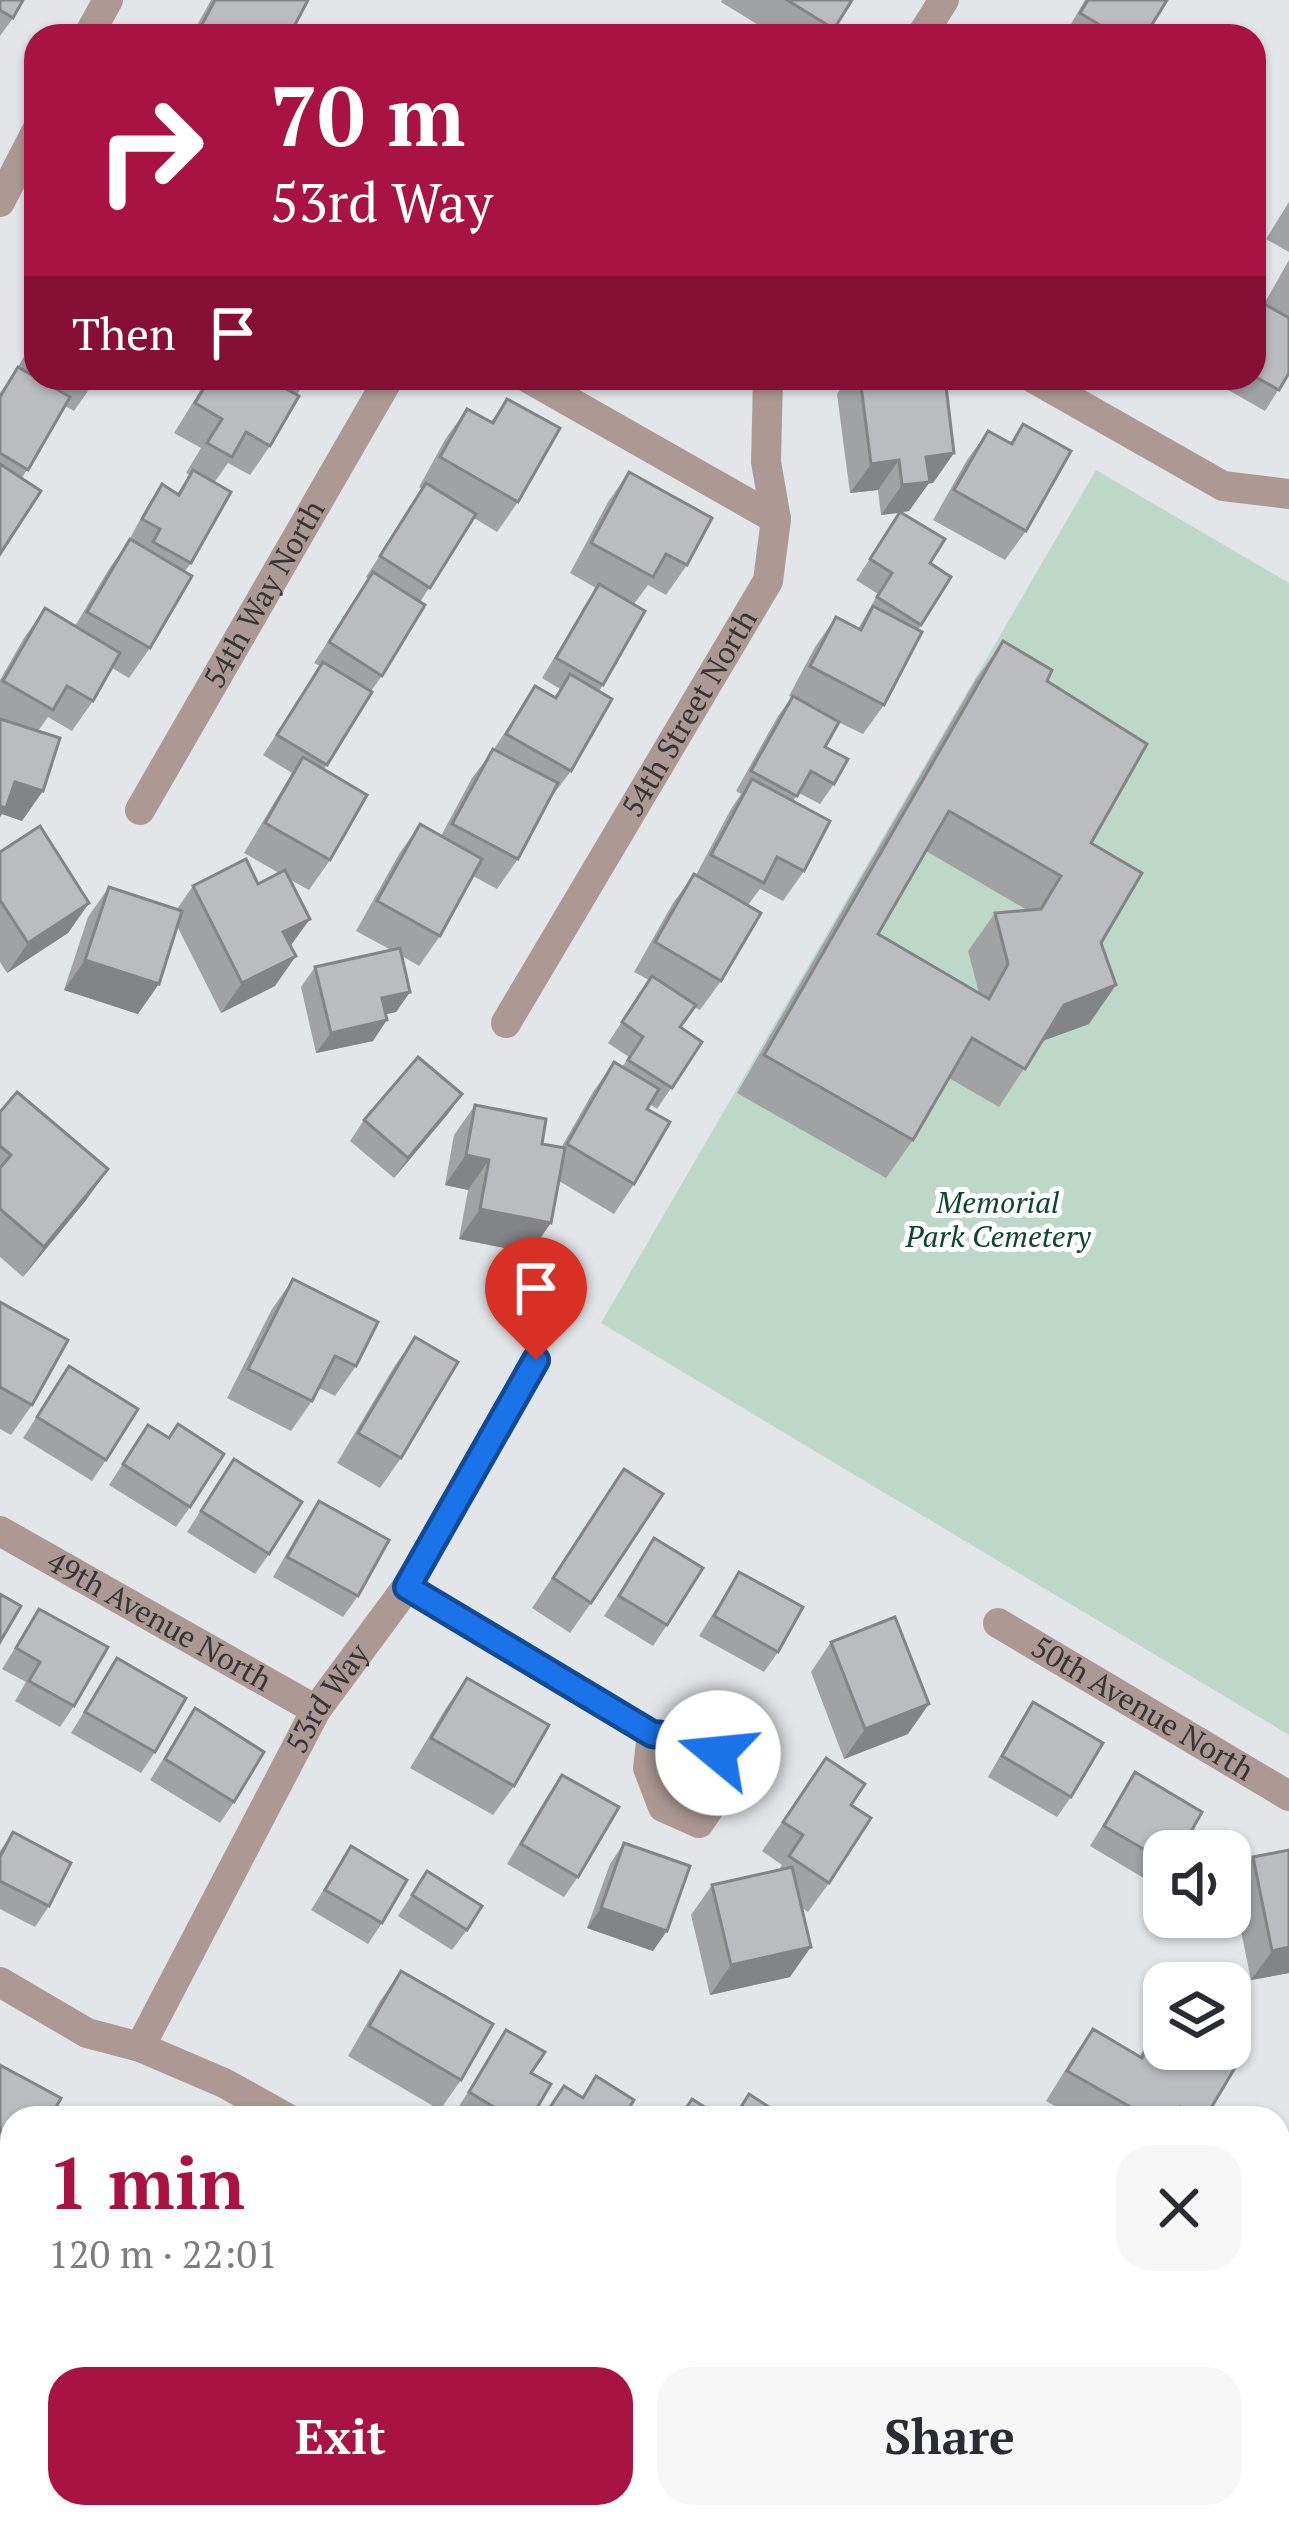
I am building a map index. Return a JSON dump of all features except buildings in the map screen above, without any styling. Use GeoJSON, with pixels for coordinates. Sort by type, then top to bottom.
{"type":"FeatureCollection","features":[{"type":"Feature","properties":{"kind":"street"},"geometry":{"type":"LineString","coordinates":[[0,202],[24,155]]}},
{"type":"Feature","properties":{"kind":"street","name":"54th Way North"},"geometry":{"type":"LineString","coordinates":[[140,810],[382,390]]}},
{"type":"Feature","properties":{"kind":"street"},"geometry":{"type":"LineString","coordinates":[[549,390],[776,519]]}},
{"type":"Feature","properties":{"kind":"street","name":"54th Street North"},"geometry":{"type":"LineString","coordinates":[[506,1023],[768,581],[776,519],[766,462],[768,390]]}},
{"type":"Feature","properties":{"kind":"street"},"geometry":{"type":"LineString","coordinates":[[1054,390],[1222,486],[1289,494]]}},
{"type":"Feature","properties":{"kind":"street","name":"53rd Way"},"geometry":{"type":"LineString","coordinates":[[140,2047],[316,1710],[407,1587],[536,1360]]}},
{"type":"Feature","properties":{"kind":"street","name":"49th Avenue North"},"geometry":{"type":"LineString","coordinates":[[0,1531],[316,1710]]}},
{"type":"Feature","properties":{"kind":"street"},"geometry":{"type":"LineString","coordinates":[[407,1587],[652,1734]]}},
{"type":"Feature","properties":{"kind":"street","name":"50th Avenue North"},"geometry":{"type":"LineString","coordinates":[[998,1623],[1289,1796]]}},
{"type":"Feature","properties":{"kind":"street"},"geometry":{"type":"LineString","coordinates":[[0,1982],[87,2032],[140,2047],[265,2106]]}},
{"type":"Feature","properties":{"kind":"green space","name":"Memorial Park Cemetery"},"geometry":{"type":"Polygon","coordinates":[[[1096,470],[1289,583],[1289,1735],[601,1323],[1096,470]]]}},
{"type":"Feature","properties":{"kind":"route"},"geometry":{"type":"LineString","coordinates":[[536,1360],[407,1587],[652,1734],[682,1737],[718,1753]]}}]}
